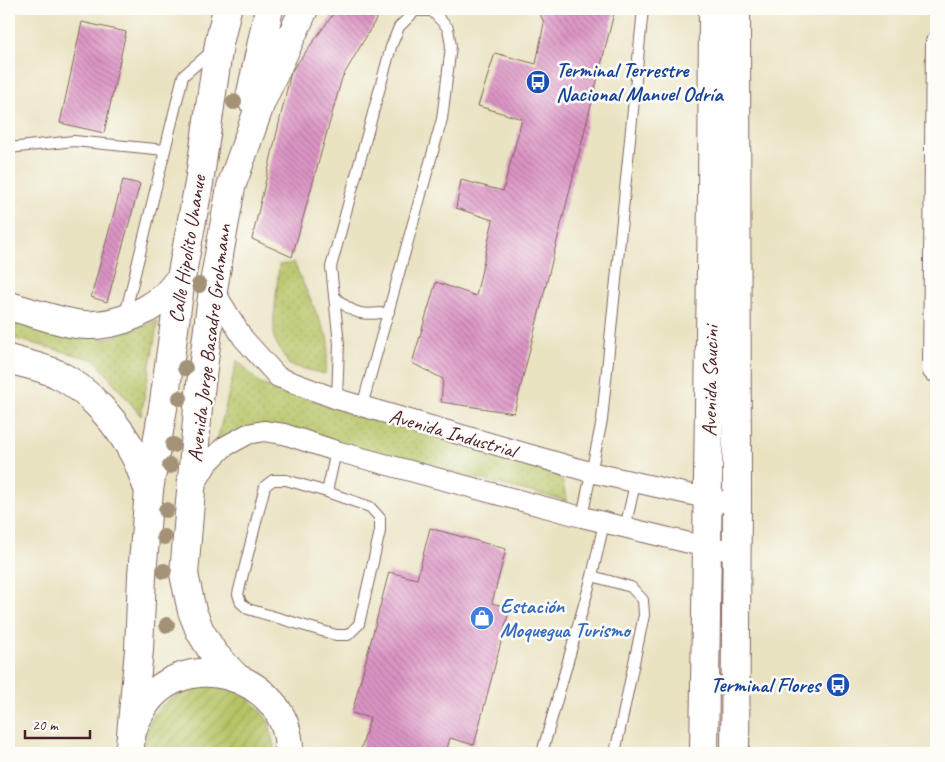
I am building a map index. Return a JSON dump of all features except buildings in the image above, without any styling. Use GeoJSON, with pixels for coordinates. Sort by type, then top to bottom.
{"type":"FeatureCollection","features":[{"type":"Feature","properties":{"kind":"main road","name":"Calle Hipolito Unanue"},"geometry":{"type":"LineString","coordinates":[[149,490],[164,402],[181,278],[199,183],[219,44],[227,9]]}},
{"type":"Feature","properties":{"kind":"main road","name":"Calle Hipolito Unanue"},"geometry":{"type":"LineString","coordinates":[[231,187],[269,9]]}},
{"type":"Feature","properties":{"kind":"main road","name":"Avenida Jorge Basadre Grohmann"},"geometry":{"type":"LineString","coordinates":[[236,677],[214,654],[200,631],[192,611],[184,574],[198,408],[213,289],[231,187],[261,102],[304,9]]}},
{"type":"Feature","properties":{"kind":"main road","name":"Avenida Saucini"},"geometry":{"type":"LineString","coordinates":[[713,9],[725,148]]}},
{"type":"Feature","properties":{"kind":"main road","name":"Avenida Saucini"},"geometry":{"type":"LineString","coordinates":[[735,753],[737,505],[725,201],[725,148],[736,9]]}},
{"type":"Feature","properties":{"kind":"main road","name":"Avenida Saucini"},"geometry":{"type":"LineString","coordinates":[[704,753],[707,500],[725,201]]}},
{"type":"Feature","properties":{"kind":"main road"},"geometry":{"type":"LineString","coordinates":[[9,306],[76,324],[92,326],[124,320],[145,310],[159,300],[181,278]]}},
{"type":"Feature","properties":{"kind":"main road"},"geometry":{"type":"LineString","coordinates":[[9,359],[56,373],[76,385],[94,401],[120,430],[136,458],[149,490],[142,575],[139,650],[130,744]]}},
{"type":"Feature","properties":{"kind":"main road"},"geometry":{"type":"LineString","coordinates":[[130,744],[142,708],[160,689],[184,676],[204,672],[223,673],[236,677],[260,690],[269,699],[284,722],[291,752]]}},
{"type":"Feature","properties":{"kind":"street"},"geometry":{"type":"LineString","coordinates":[[935,371],[936,42]]}},
{"type":"Feature","properties":{"kind":"street","name":"Avenida Industrial"},"geometry":{"type":"LineString","coordinates":[[213,289],[243,338],[278,376],[337,399],[590,472],[635,484],[737,505]]}},
{"type":"Feature","properties":{"kind":"street"},"geometry":{"type":"LineString","coordinates":[[192,489],[207,464],[224,447],[248,434],[264,431],[284,434],[336,451],[604,523],[706,547],[736,550]]}},
{"type":"Feature","properties":{"kind":"lane"},"geometry":{"type":"LineString","coordinates":[[582,517],[602,420],[643,9]]}},
{"type":"Feature","properties":{"kind":"lane"},"geometry":{"type":"LineString","coordinates":[[337,399],[339,344],[331,267],[390,47],[399,27],[415,11],[432,11],[448,28],[451,46],[442,119],[362,406]]}},
{"type":"Feature","properties":{"kind":"lane"},"geometry":{"type":"LineString","coordinates":[[124,320],[183,76],[219,44]]}},
{"type":"Feature","properties":{"kind":"lane"},"geometry":{"type":"LineString","coordinates":[[9,148],[74,141],[165,150]]}},
{"type":"Feature","properties":{"kind":"lane"},"geometry":{"type":"LineString","coordinates":[[334,296],[348,309],[367,315],[388,312]]}},
{"type":"Feature","properties":{"kind":"lane"},"geometry":{"type":"LineString","coordinates":[[327,492],[336,451]]}},
{"type":"Feature","properties":{"kind":"lane"},"geometry":{"type":"LineString","coordinates":[[273,480],[286,480],[327,492],[370,507],[380,518],[380,531],[359,624],[348,635],[336,635],[248,609],[241,603],[238,594],[265,486],[273,480]]}},
{"type":"Feature","properties":{"kind":"lane"},"geometry":{"type":"LineString","coordinates":[[625,528],[635,484]]}},
{"type":"Feature","properties":{"kind":"lane"},"geometry":{"type":"LineString","coordinates":[[542,753],[592,576],[604,523]]}},
{"type":"Feature","properties":{"kind":"lane"},"geometry":{"type":"LineString","coordinates":[[592,576],[631,587],[643,600],[644,615],[615,753]]}},
{"type":"Feature","properties":{"kind":"green space"},"geometry":{"type":"Polygon","coordinates":[[[294,263],[329,341],[325,374],[289,365],[274,339],[279,265],[294,263]]]}},
{"type":"Feature","properties":{"kind":"green space"},"geometry":{"type":"Polygon","coordinates":[[[9,314],[105,339],[158,321],[141,416],[95,360],[9,337],[9,314]]]}},
{"type":"Feature","properties":{"kind":"green space"},"geometry":{"type":"Polygon","coordinates":[[[237,360],[260,384],[561,476],[567,501],[263,425],[217,441],[237,360]]]}},
{"type":"Feature","properties":{"kind":"green space"},"geometry":{"type":"Polygon","coordinates":[[[207,685],[227,687],[252,701],[269,722],[275,753],[144,753],[148,726],[153,716],[161,707],[181,693],[207,685]]]}},
{"type":"Feature","properties":{"kind":"place","name":"Terminal Terrestre Nacional Manuel Odría"},"geometry":{"type":"Point","coordinates":[538,82]}},
{"type":"Feature","properties":{"kind":"place","name":"Estación Moquegua Turismo"},"geometry":{"type":"Point","coordinates":[482,618]}},
{"type":"Feature","properties":{"kind":"place","name":"Terminal Flores"},"geometry":{"type":"Point","coordinates":[838,685]}}]}
